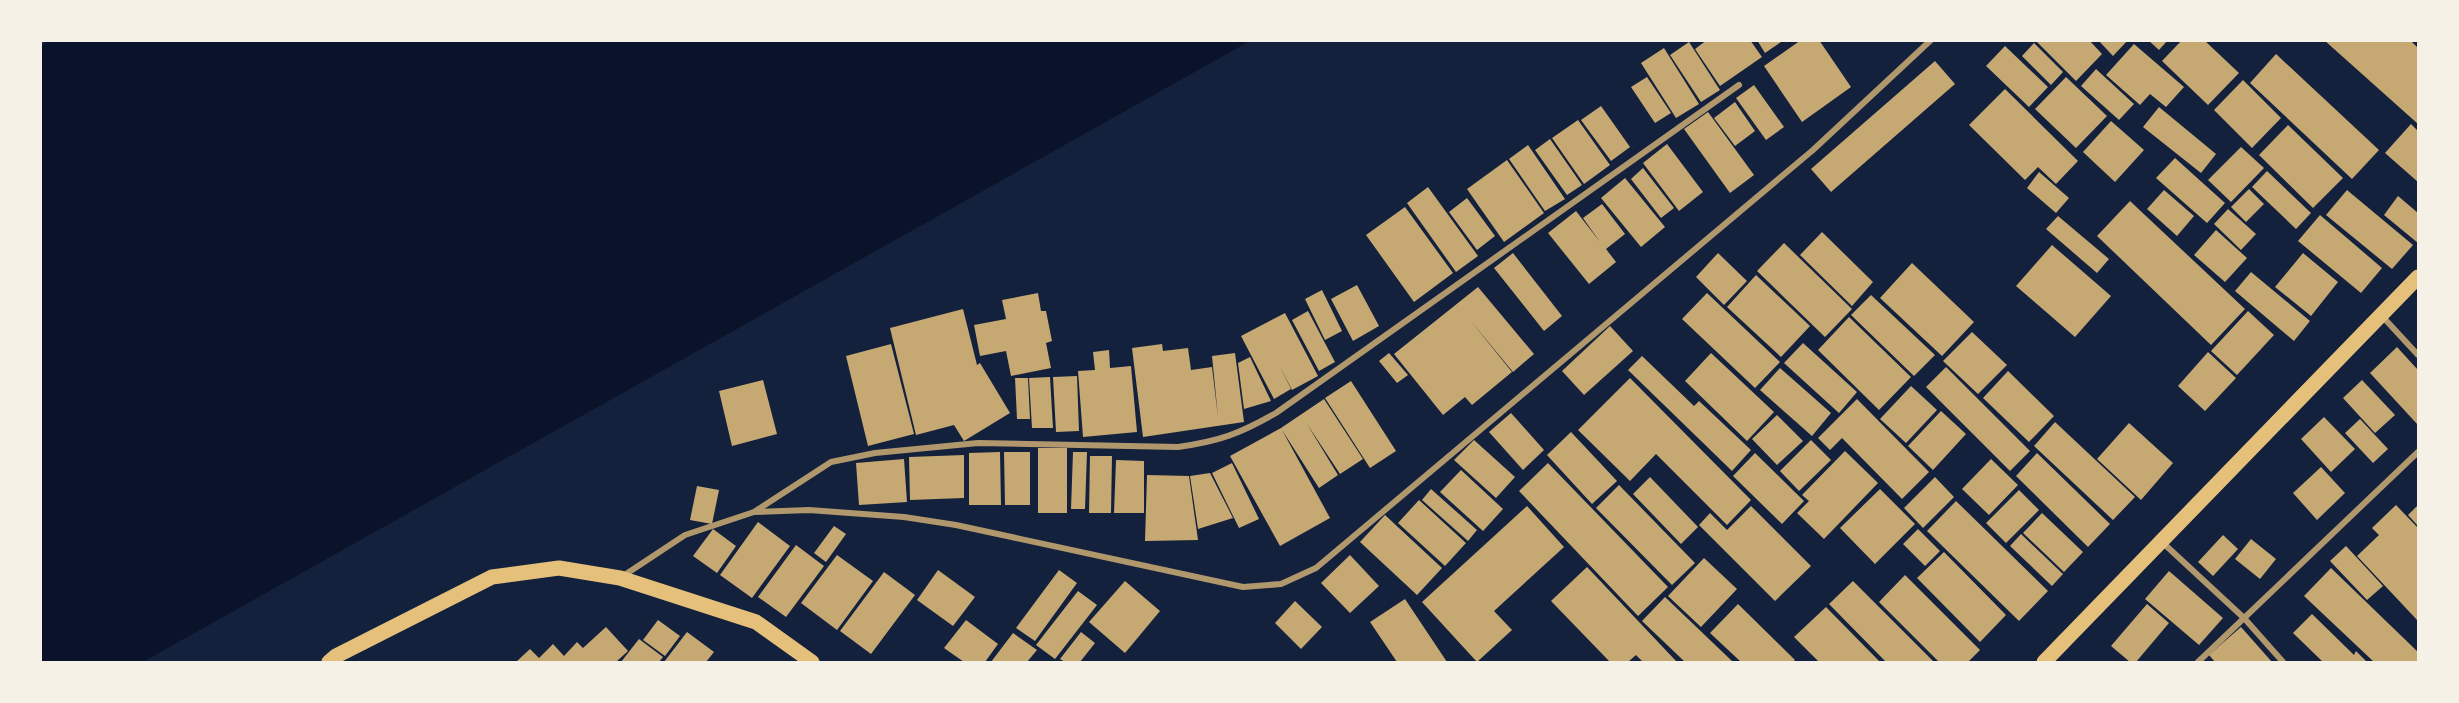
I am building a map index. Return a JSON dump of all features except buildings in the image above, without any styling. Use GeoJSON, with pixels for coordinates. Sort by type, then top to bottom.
{"type":"FeatureCollection","features":[{"type":"Feature","properties":{"kind":"main road"},"geometry":{"type":"LineString","coordinates":[[2051,660],[2380,314],[2418,277]]}},
{"type":"Feature","properties":{"kind":"main road"},"geometry":{"type":"LineString","coordinates":[[335,660],[492,577],[559,568],[620,578],[756,622],[812,663]]}},
{"type":"Feature","properties":{"kind":"street"},"geometry":{"type":"LineString","coordinates":[[754,512],[808,510],[956,525],[1243,586],[1281,584],[1316,568],[1813,150],[1931,40]]}},
{"type":"Feature","properties":{"kind":"street"},"geometry":{"type":"LineString","coordinates":[[620,578],[685,535],[754,512],[831,462],[874,453],[978,443],[1178,447],[1211,442],[1242,432],[1276,413],[1739,85]]}},
{"type":"Feature","properties":{"kind":"street"},"geometry":{"type":"LineString","coordinates":[[2380,314],[2418,355]]}},
{"type":"Feature","properties":{"kind":"street"},"geometry":{"type":"LineString","coordinates":[[2198,663],[2418,452]]}},
{"type":"Feature","properties":{"kind":"street"},"geometry":{"type":"LineString","coordinates":[[2162,542],[2244,618],[2283,663]]}},
{"type":"Feature","properties":{"kind":"water"},"geometry":{"type":"Polygon","coordinates":[[[50,40],[1250,41],[143,662],[41,662],[40,47],[50,40]]]}}]}
